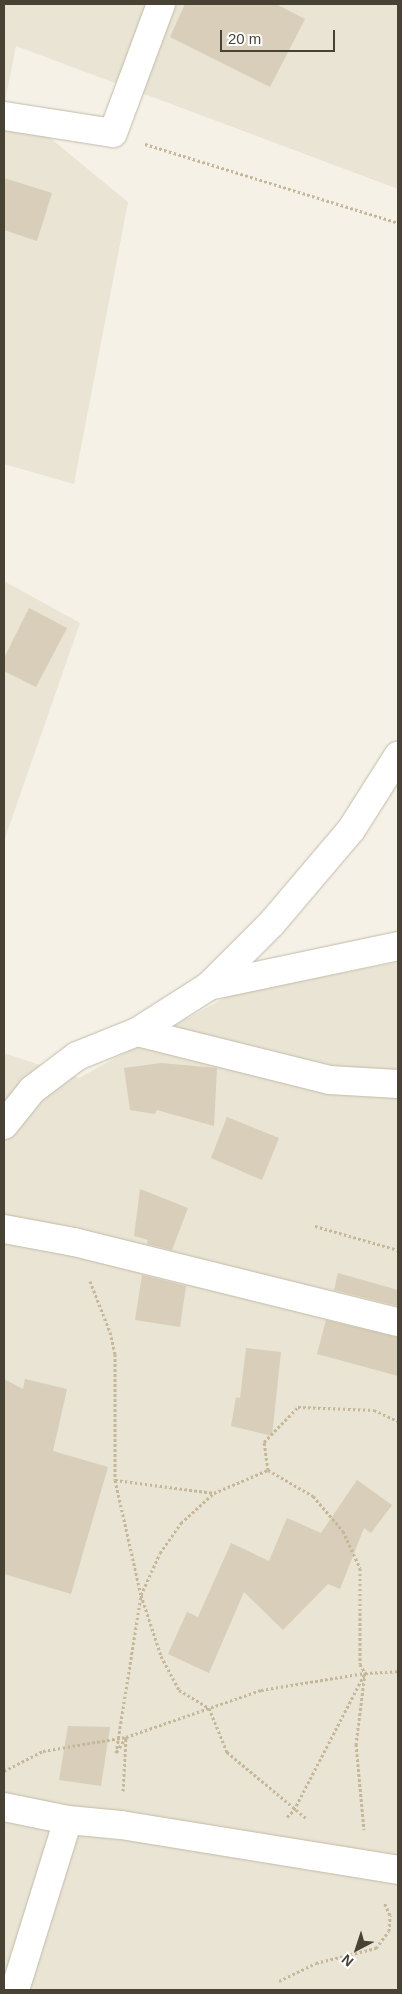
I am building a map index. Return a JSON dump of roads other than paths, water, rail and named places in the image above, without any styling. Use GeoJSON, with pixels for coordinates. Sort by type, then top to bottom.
{"type":"FeatureCollection","features":[{"type":"Feature","properties":{"kind":"street"},"geometry":{"type":"LineString","coordinates":[[4,116],[113,133],[161,4]]}},
{"type":"Feature","properties":{"kind":"street"},"geometry":{"type":"LineString","coordinates":[[4,1125],[32,1090],[77,1056],[137,1032],[209,986],[272,923],[351,830],[398,756]]}},
{"type":"Feature","properties":{"kind":"street"},"geometry":{"type":"LineString","coordinates":[[209,986],[398,946]]}},
{"type":"Feature","properties":{"kind":"street"},"geometry":{"type":"LineString","coordinates":[[137,1032],[329,1080],[398,1084]]}},
{"type":"Feature","properties":{"kind":"street"},"geometry":{"type":"LineString","coordinates":[[4,1229],[74,1242],[398,1322]]}},
{"type":"Feature","properties":{"kind":"street"},"geometry":{"type":"LineString","coordinates":[[4,1807],[68,1820],[121,1825],[398,1870]]}},
{"type":"Feature","properties":{"kind":"street"},"geometry":{"type":"LineString","coordinates":[[15,1990],[68,1820]]}}]}
